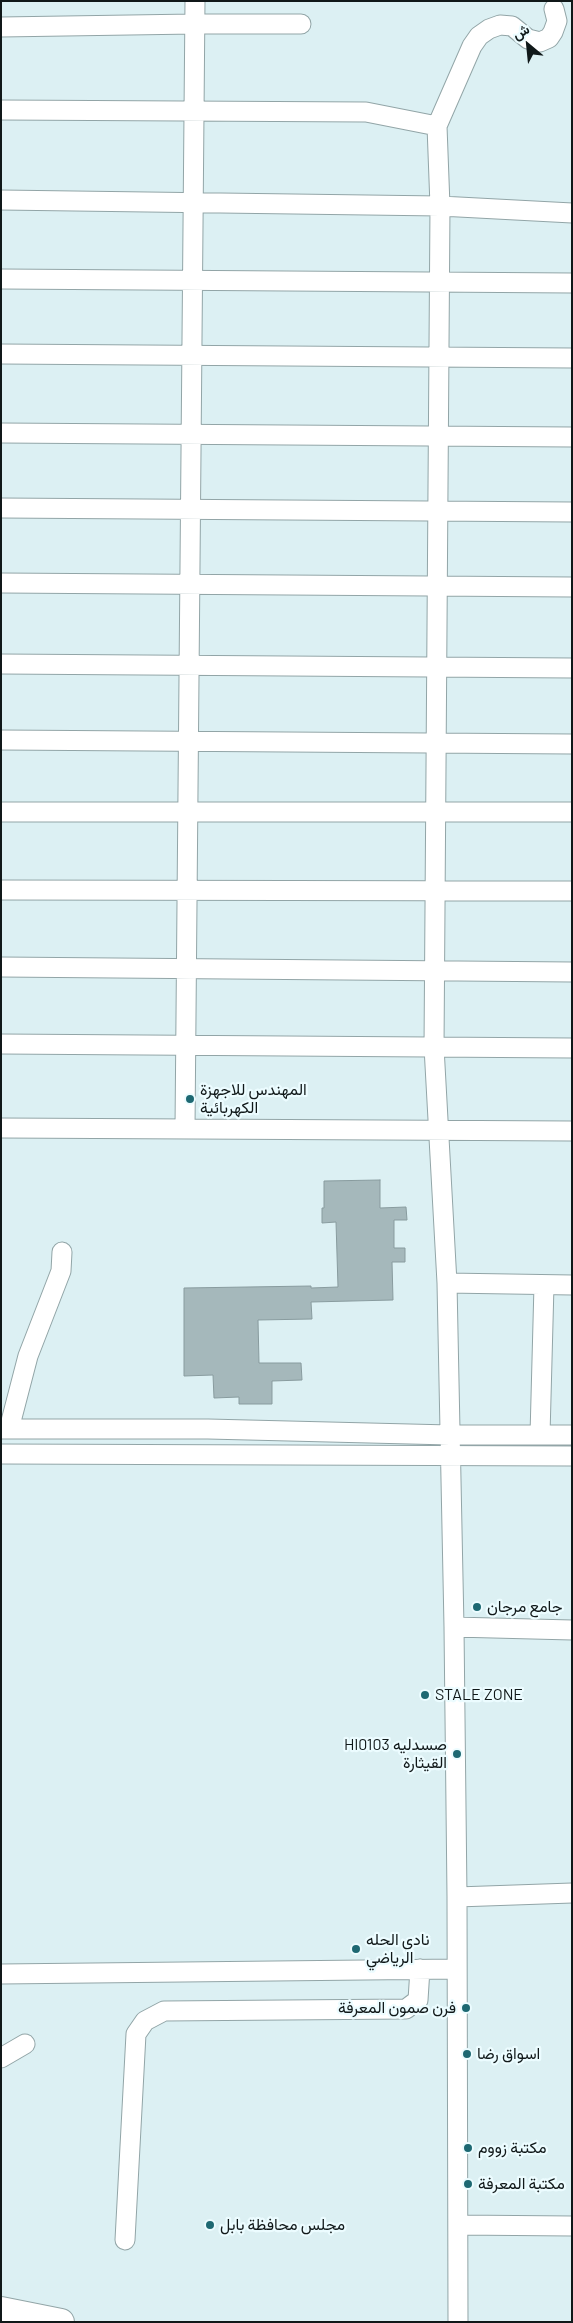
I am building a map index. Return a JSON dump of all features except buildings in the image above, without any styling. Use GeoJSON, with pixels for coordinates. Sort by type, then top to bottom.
{"type":"FeatureCollection","features":[{"type":"Feature","properties":{"kind":"highway"},"geometry":{"type":"LineString","coordinates":[[1,2310],[61,2322]]}},
{"type":"Feature","properties":{"kind":"street"},"geometry":{"type":"LineString","coordinates":[[185,1128],[188,969],[189,509],[195,1]]}},
{"type":"Feature","properties":{"kind":"street"},"geometry":{"type":"LineString","coordinates":[[194,24],[209,1]]}},
{"type":"Feature","properties":{"kind":"street"},"geometry":{"type":"LineString","coordinates":[[458,2322],[456,1968],[458,1897],[454,1627],[447,1283],[434,1047],[440,206],[437,126],[472,46],[479,36],[489,29],[500,26],[512,26],[528,39],[540,42],[548,38],[553,32],[557,21],[551,4]]}},
{"type":"Feature","properties":{"kind":"street"},"geometry":{"type":"LineString","coordinates":[[1,27],[300,24]]}},
{"type":"Feature","properties":{"kind":"street"},"geometry":{"type":"LineString","coordinates":[[1,110],[366,112],[437,126]]}},
{"type":"Feature","properties":{"kind":"street"},"geometry":{"type":"LineString","coordinates":[[1,200],[440,206],[572,213]]}},
{"type":"Feature","properties":{"kind":"street"},"geometry":{"type":"LineString","coordinates":[[1,279],[572,283]]}},
{"type":"Feature","properties":{"kind":"street"},"geometry":{"type":"LineString","coordinates":[[1,354],[572,358]]}},
{"type":"Feature","properties":{"kind":"street"},"geometry":{"type":"LineString","coordinates":[[1,433],[572,437]]}},
{"type":"Feature","properties":{"kind":"street"},"geometry":{"type":"LineString","coordinates":[[1,508],[572,512]]}},
{"type":"Feature","properties":{"kind":"street"},"geometry":{"type":"LineString","coordinates":[[1,583],[572,587]]}},
{"type":"Feature","properties":{"kind":"street"},"geometry":{"type":"LineString","coordinates":[[1,664],[572,668]]}},
{"type":"Feature","properties":{"kind":"street"},"geometry":{"type":"LineString","coordinates":[[1,740],[572,744]]}},
{"type":"Feature","properties":{"kind":"street"},"geometry":{"type":"LineString","coordinates":[[1,812],[572,812]]}},
{"type":"Feature","properties":{"kind":"street"},"geometry":{"type":"LineString","coordinates":[[1,890],[572,891]]}},
{"type":"Feature","properties":{"kind":"street"},"geometry":{"type":"LineString","coordinates":[[1,967],[572,972]]}},
{"type":"Feature","properties":{"kind":"street"},"geometry":{"type":"LineString","coordinates":[[1,1044],[572,1048]]}},
{"type":"Feature","properties":{"kind":"street"},"geometry":{"type":"LineString","coordinates":[[1,1128],[572,1131]]}},
{"type":"Feature","properties":{"kind":"street"},"geometry":{"type":"LineString","coordinates":[[62,1252],[61,1271],[28,1356],[5,1429],[208,1429],[450,1435],[572,1435]]}},
{"type":"Feature","properties":{"kind":"street"},"geometry":{"type":"LineString","coordinates":[[447,1283],[572,1285]]}},
{"type":"Feature","properties":{"kind":"street"},"geometry":{"type":"LineString","coordinates":[[540,1435],[544,1285]]}},
{"type":"Feature","properties":{"kind":"street"},"geometry":{"type":"LineString","coordinates":[[1,1454],[572,1456]]}},
{"type":"Feature","properties":{"kind":"street"},"geometry":{"type":"LineString","coordinates":[[454,1627],[572,1630]]}},
{"type":"Feature","properties":{"kind":"street"},"geometry":{"type":"LineString","coordinates":[[458,1897],[572,1893]]}},
{"type":"Feature","properties":{"kind":"street"},"geometry":{"type":"LineString","coordinates":[[1,1974],[456,1968]]}},
{"type":"Feature","properties":{"kind":"street"},"geometry":{"type":"LineString","coordinates":[[125,2240],[136,2034],[145,2021],[164,2011],[406,2009],[418,2000],[420,1969]]}},
{"type":"Feature","properties":{"kind":"street"},"geometry":{"type":"LineString","coordinates":[[1,2058],[26,2044]]}},
{"type":"Feature","properties":{"kind":"street"},"geometry":{"type":"LineString","coordinates":[[458,2225],[572,2226]]}},
{"type":"Feature","properties":{"kind":"place","name":"المهندس للاجهزة الكهربائية"},"geometry":{"type":"Point","coordinates":[190,1099]}},
{"type":"Feature","properties":{"kind":"place","name":"جامع مرجان"},"geometry":{"type":"Point","coordinates":[477,1607]}},
{"type":"Feature","properties":{"kind":"place","name":"STALE ZONE"},"geometry":{"type":"Point","coordinates":[425,1695]}},
{"type":"Feature","properties":{"kind":"place","name":"Hl0103 صسدليه القيثارة"},"geometry":{"type":"Point","coordinates":[457,1754]}},
{"type":"Feature","properties":{"kind":"place","name":"نادي الحله الرياضي"},"geometry":{"type":"Point","coordinates":[356,1949]}},
{"type":"Feature","properties":{"kind":"place","name":"فرن صمون المعرفة"},"geometry":{"type":"Point","coordinates":[466,2008]}},
{"type":"Feature","properties":{"kind":"place","name":"اسواق رضا"},"geometry":{"type":"Point","coordinates":[467,2054]}},
{"type":"Feature","properties":{"kind":"place","name":"مكتبة زووم"},"geometry":{"type":"Point","coordinates":[468,2148]}},
{"type":"Feature","properties":{"kind":"place","name":"مكتبة المعرفة"},"geometry":{"type":"Point","coordinates":[468,2184]}},
{"type":"Feature","properties":{"kind":"place","name":"مجلس محافظة بابل"},"geometry":{"type":"Point","coordinates":[210,2225]}}]}
